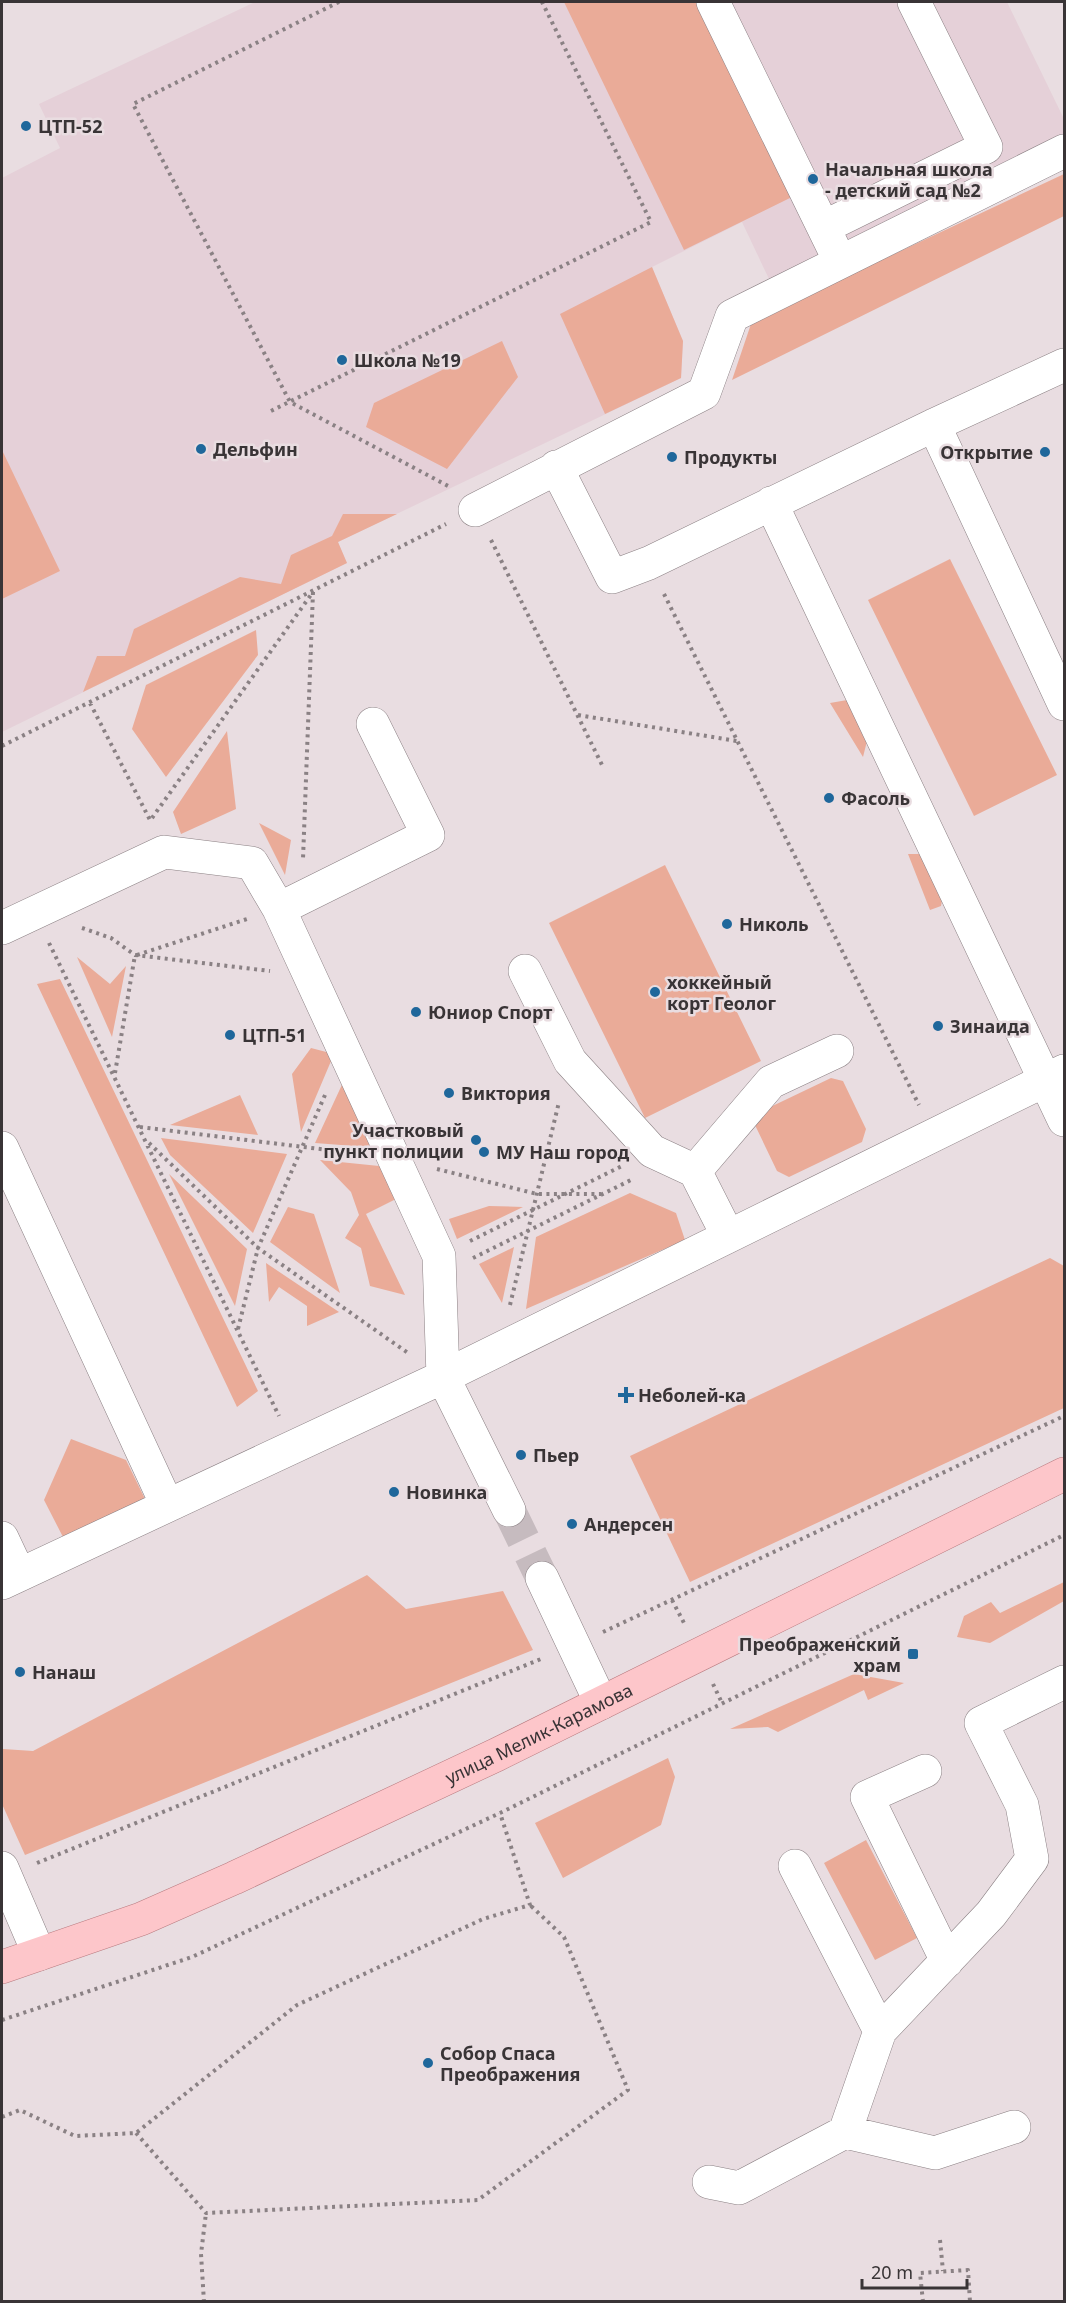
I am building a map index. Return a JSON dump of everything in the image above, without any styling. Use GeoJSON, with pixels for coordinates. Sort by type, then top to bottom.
{"type":"FeatureCollection","features":[{"type":"Feature","properties":{"kind":"main road","name":"улица Мелик-Карамова"},"geometry":{"type":"LineString","coordinates":[[2,1967],[141,1919],[234,1878],[601,1703],[1065,1474]]}},
{"type":"Feature","properties":{"kind":"lane"},"geometry":{"type":"LineString","coordinates":[[713,2],[841,262]]}},
{"type":"Feature","properties":{"kind":"lane"},"geometry":{"type":"LineString","coordinates":[[824,227],[986,147],[914,2]]}},
{"type":"Feature","properties":{"kind":"lane"},"geometry":{"type":"LineString","coordinates":[[474,510],[704,393],[732,316],[1065,151]]}},
{"type":"Feature","properties":{"kind":"lane"},"geometry":{"type":"LineString","coordinates":[[556,467],[612,577],[649,563],[934,425],[1065,365]]}},
{"type":"Feature","properties":{"kind":"lane"},"geometry":{"type":"LineString","coordinates":[[934,425],[1065,704]]}},
{"type":"Feature","properties":{"kind":"lane"},"geometry":{"type":"LineString","coordinates":[[771,503],[1055,1076],[1065,1120]]}},
{"type":"Feature","properties":{"kind":"lane"},"geometry":{"type":"LineString","coordinates":[[290,904],[428,835],[373,724]]}},
{"type":"Feature","properties":{"kind":"lane"},"geometry":{"type":"LineString","coordinates":[[2,928],[164,852],[252,863],[290,904],[309,976],[440,1265],[443,1377],[509,1510]]}},
{"type":"Feature","properties":{"kind":"lane"},"geometry":{"type":"LineString","coordinates":[[525,971],[570,1061],[673,1161],[728,1236]]}},
{"type":"Feature","properties":{"kind":"lane"},"geometry":{"type":"LineString","coordinates":[[673,1161],[771,1082],[837,1051]]}},
{"type":"Feature","properties":{"kind":"lane"},"geometry":{"type":"LineString","coordinates":[[2,1538],[10,1579],[443,1377],[1055,1076]]}},
{"type":"Feature","properties":{"kind":"lane"},"geometry":{"type":"LineString","coordinates":[[2,1148],[167,1505]]}},
{"type":"Feature","properties":{"kind":"lane"},"geometry":{"type":"LineString","coordinates":[[542,1578],[601,1703]]}},
{"type":"Feature","properties":{"kind":"lane"},"geometry":{"type":"LineString","coordinates":[[844,2132],[880,2031],[991,1914],[1032,1859],[1022,1805],[981,1723],[1065,1682]]}},
{"type":"Feature","properties":{"kind":"lane"},"geometry":{"type":"LineString","coordinates":[[926,1771],[867,1797],[947,1961]]}},
{"type":"Feature","properties":{"kind":"lane"},"geometry":{"type":"LineString","coordinates":[[795,1866],[880,2031]]}},
{"type":"Feature","properties":{"kind":"lane"},"geometry":{"type":"LineString","coordinates":[[4,1872],[39,1954]]}},
{"type":"Feature","properties":{"kind":"lane"},"geometry":{"type":"LineString","coordinates":[[709,2182],[739,2188],[844,2132],[935,2153],[1014,2127]]}},
{"type":"Feature","properties":{"kind":"path"},"geometry":{"type":"LineString","coordinates":[[339,2],[133,104],[290,402],[451,488],[474,510],[495,546],[602,765]]}},
{"type":"Feature","properties":{"kind":"path"},"geometry":{"type":"LineString","coordinates":[[271,411],[651,222],[542,2]]}},
{"type":"Feature","properties":{"kind":"path"},"geometry":{"type":"LineString","coordinates":[[2,746],[474,510]]}},
{"type":"Feature","properties":{"kind":"path"},"geometry":{"type":"LineString","coordinates":[[649,563],[934,1136]]}},
{"type":"Feature","properties":{"kind":"path"},"geometry":{"type":"LineString","coordinates":[[150,821],[313,592]]}},
{"type":"Feature","properties":{"kind":"path"},"geometry":{"type":"LineString","coordinates":[[135,955],[290,904],[313,592]]}},
{"type":"Feature","properties":{"kind":"path"},"geometry":{"type":"LineString","coordinates":[[90,703],[164,852]]}},
{"type":"Feature","properties":{"kind":"path"},"geometry":{"type":"LineString","coordinates":[[577,715],[738,741]]}},
{"type":"Feature","properties":{"kind":"path"},"geometry":{"type":"LineString","coordinates":[[34,912],[111,938],[135,955],[309,976]]}},
{"type":"Feature","properties":{"kind":"path"},"geometry":{"type":"LineString","coordinates":[[34,912],[294,1447]]}},
{"type":"Feature","properties":{"kind":"path"},"geometry":{"type":"LineString","coordinates":[[115,1075],[135,955]]}},
{"type":"Feature","properties":{"kind":"path"},"geometry":{"type":"LineString","coordinates":[[237,1329],[258,1248],[304,1147],[344,1050]]}},
{"type":"Feature","properties":{"kind":"path"},"geometry":{"type":"LineString","coordinates":[[499,1350],[570,1061]]}},
{"type":"Feature","properties":{"kind":"path"},"geometry":{"type":"LineString","coordinates":[[147,1141],[258,1248],[443,1377]]}},
{"type":"Feature","properties":{"kind":"path"},"geometry":{"type":"LineString","coordinates":[[440,1265],[533,1210],[673,1161]]}},
{"type":"Feature","properties":{"kind":"path"},"geometry":{"type":"LineString","coordinates":[[440,1265],[529,1230],[673,1161]]}},
{"type":"Feature","properties":{"kind":"path"},"geometry":{"type":"LineString","coordinates":[[4,1872],[575,1645],[1065,1416]]}},
{"type":"Feature","properties":{"kind":"path"},"geometry":{"type":"LineString","coordinates":[[2,2020],[192,1957],[500,1813],[1065,1535]]}},
{"type":"Feature","properties":{"kind":"path"},"geometry":{"type":"LineString","coordinates":[[206,2213],[478,2200],[628,2090],[564,1937],[530,1905],[500,1813]]}},
{"type":"Feature","properties":{"kind":"path"},"geometry":{"type":"LineString","coordinates":[[2,2117],[20,2110],[75,2136],[136,2133],[297,2005],[483,1919],[530,1905]]}},
{"type":"Feature","properties":{"kind":"path"},"geometry":{"type":"LineString","coordinates":[[136,2133],[206,2213],[201,2254],[204,2301]]}},
{"type":"Feature","properties":{"kind":"path"},"geometry":{"type":"LineString","coordinates":[[940,2240],[943,2271]]}},
{"type":"Feature","properties":{"kind":"path"},"geometry":{"type":"LineString","coordinates":[[923,2301],[920,2273],[968,2270],[970,2301]]}},
{"type":"Feature","properties":{"kind":"path"},"geometry":{"type":"LineString","coordinates":[[215,2301],[220,2301]]}},
{"type":"Feature","properties":{"kind":"shaded area","name":"Школа №19"},"geometry":{"type":"Polygon","coordinates":[[[255,2],[1007,2],[1064,119],[1064,135],[769,279],[742,222],[652,267],[683,341],[681,378],[338,542],[347,563],[2,732],[2,178],[60,148],[39,104],[255,2]]]}},
{"type":"Feature","properties":{"kind":"shaded area"},"geometry":{"type":"Polygon","coordinates":[[[564,2],[698,2],[794,196],[684,250],[564,2]]]}},
{"type":"Feature","properties":{"kind":"shaded area"},"geometry":{"type":"Polygon","coordinates":[[[1064,174],[1064,216],[732,380],[752,321],[1064,174]]]}},
{"type":"Feature","properties":{"kind":"shaded area"},"geometry":{"type":"Polygon","coordinates":[[[652,267],[683,341],[681,378],[605,414],[560,314],[652,267]]]}},
{"type":"Feature","properties":{"kind":"shaded area"},"geometry":{"type":"Polygon","coordinates":[[[502,341],[518,377],[447,469],[366,427],[374,403],[502,341]]]}},
{"type":"Feature","properties":{"kind":"shaded area"},"geometry":{"type":"Polygon","coordinates":[[[2,450],[60,571],[2,599],[2,450]]]}},
{"type":"Feature","properties":{"kind":"shaded area"},"geometry":{"type":"Polygon","coordinates":[[[343,514],[397,514],[338,542],[347,563],[83,692],[97,656],[125,656],[134,629],[240,577],[281,584],[291,555],[332,536],[343,514]]]}},
{"type":"Feature","properties":{"kind":"shaded area"},"geometry":{"type":"Polygon","coordinates":[[[950,559],[1057,775],[974,816],[868,600],[950,559]]]}},
{"type":"Feature","properties":{"kind":"shaded area"},"geometry":{"type":"Polygon","coordinates":[[[256,630],[258,655],[166,777],[132,729],[146,685],[256,630]]]}},
{"type":"Feature","properties":{"kind":"shaded area"},"geometry":{"type":"Polygon","coordinates":[[[853,699],[870,729],[863,757],[830,703],[853,699]]]}},
{"type":"Feature","properties":{"kind":"shaded area"},"geometry":{"type":"Polygon","coordinates":[[[227,731],[236,809],[181,834],[173,812],[227,731]]]}},
{"type":"Feature","properties":{"kind":"shaded area"},"geometry":{"type":"Polygon","coordinates":[[[259,823],[291,840],[285,875],[259,823]]]}},
{"type":"Feature","properties":{"kind":"shaded area"},"geometry":{"type":"Polygon","coordinates":[[[908,854],[931,854],[945,884],[941,906],[930,910],[908,854]]]}},
{"type":"Feature","properties":{"kind":"shaded area","name":"хоккейный корт Геолог"},"geometry":{"type":"Polygon","coordinates":[[[665,865],[761,1061],[645,1118],[549,923],[665,865]]]}},
{"type":"Feature","properties":{"kind":"shaded area"},"geometry":{"type":"Polygon","coordinates":[[[77,957],[110,984],[126,966],[112,1037],[77,957]]]}},
{"type":"Feature","properties":{"kind":"shaded area"},"geometry":{"type":"Polygon","coordinates":[[[60,979],[258,1391],[237,1407],[37,984],[60,979]]]}},
{"type":"Feature","properties":{"kind":"shaded area"},"geometry":{"type":"Polygon","coordinates":[[[311,1048],[334,1054],[301,1132],[292,1074],[311,1048]]]}},
{"type":"Feature","properties":{"kind":"shaded area"},"geometry":{"type":"Polygon","coordinates":[[[346,1076],[380,1148],[315,1143],[346,1076]]]}},
{"type":"Feature","properties":{"kind":"shaded area"},"geometry":{"type":"Polygon","coordinates":[[[831,1078],[843,1081],[866,1129],[862,1142],[789,1177],[777,1171],[754,1123],[758,1113],[831,1078]]]}},
{"type":"Feature","properties":{"kind":"shaded area"},"geometry":{"type":"Polygon","coordinates":[[[240,1095],[258,1135],[170,1125],[240,1095]]]}},
{"type":"Feature","properties":{"kind":"shaded area"},"geometry":{"type":"Polygon","coordinates":[[[161,1138],[287,1154],[253,1233],[170,1155],[161,1138]]]}},
{"type":"Feature","properties":{"kind":"shaded area"},"geometry":{"type":"Polygon","coordinates":[[[320,1160],[389,1167],[398,1198],[366,1214],[405,1295],[370,1286],[361,1248],[345,1238],[359,1215],[351,1192],[320,1160]]]}},
{"type":"Feature","properties":{"kind":"shaded area"},"geometry":{"type":"Polygon","coordinates":[[[169,1174],[247,1249],[235,1306],[169,1174]]]}},
{"type":"Feature","properties":{"kind":"shaded area"},"geometry":{"type":"Polygon","coordinates":[[[630,1193],[676,1213],[685,1240],[526,1309],[536,1237],[630,1193]]]}},
{"type":"Feature","properties":{"kind":"shaded area"},"geometry":{"type":"Polygon","coordinates":[[[489,1206],[523,1207],[457,1239],[449,1219],[489,1206]]]}},
{"type":"Feature","properties":{"kind":"shaded area"},"geometry":{"type":"Polygon","coordinates":[[[288,1207],[314,1214],[340,1293],[270,1242],[288,1207]]]}},
{"type":"Feature","properties":{"kind":"shaded area"},"geometry":{"type":"Polygon","coordinates":[[[514,1247],[502,1303],[479,1264],[514,1247]]]}},
{"type":"Feature","properties":{"kind":"shaded area"},"geometry":{"type":"Polygon","coordinates":[[[1050,1258],[1064,1266],[1064,1408],[690,1582],[630,1456],[1050,1258]]]}},
{"type":"Feature","properties":{"kind":"shaded area"},"geometry":{"type":"Polygon","coordinates":[[[266,1263],[339,1312],[307,1326],[307,1306],[279,1287],[269,1302],[266,1263]]]}},
{"type":"Feature","properties":{"kind":"shaded area"},"geometry":{"type":"Polygon","coordinates":[[[71,1439],[126,1460],[145,1499],[63,1537],[44,1500],[71,1439]]]}},
{"type":"Feature","properties":{"kind":"shaded area"},"geometry":{"type":"Polygon","coordinates":[[[367,1575],[406,1609],[503,1591],[533,1650],[25,1855],[2,1804],[3,1749],[33,1751],[367,1575]]]}},
{"type":"Feature","properties":{"kind":"shaded area"},"geometry":{"type":"Polygon","coordinates":[[[1064,1582],[1064,1601],[990,1643],[957,1637],[964,1616],[991,1602],[1000,1613],[1064,1582]]]}},
{"type":"Feature","properties":{"kind":"shaded area"},"geometry":{"type":"Polygon","coordinates":[[[854,1674],[904,1683],[868,1700],[864,1690],[778,1732],[768,1727],[730,1729],[854,1674]]]}},
{"type":"Feature","properties":{"kind":"shaded area"},"geometry":{"type":"Polygon","coordinates":[[[668,1758],[675,1777],[661,1825],[563,1878],[535,1823],[668,1758]]]}},
{"type":"Feature","properties":{"kind":"shaded area"},"geometry":{"type":"Polygon","coordinates":[[[866,1840],[917,1938],[875,1960],[824,1863],[866,1840]]]}},
{"type":"Feature","properties":{"kind":"tunnel"},"geometry":{"type":"LineString","coordinates":[[509,1510],[542,1578]]}},
{"type":"Feature","properties":{"kind":"place","name":"ЦТП-52"},"geometry":{"type":"Point","coordinates":[26,126]}},
{"type":"Feature","properties":{"kind":"place","name":"Начальная школа - детский сад №2"},"geometry":{"type":"Point","coordinates":[813,179]}},
{"type":"Feature","properties":{"kind":"place","name":"Школа №19"},"geometry":{"type":"Point","coordinates":[342,360]}},
{"type":"Feature","properties":{"kind":"place","name":"Дельфин"},"geometry":{"type":"Point","coordinates":[201,449]}},
{"type":"Feature","properties":{"kind":"place","name":"Открытие"},"geometry":{"type":"Point","coordinates":[1045,452]}},
{"type":"Feature","properties":{"kind":"place","name":"Продукты"},"geometry":{"type":"Point","coordinates":[672,457]}},
{"type":"Feature","properties":{"kind":"place","name":"Фасоль"},"geometry":{"type":"Point","coordinates":[829,798]}},
{"type":"Feature","properties":{"kind":"place","name":"Николь"},"geometry":{"type":"Point","coordinates":[727,924]}},
{"type":"Feature","properties":{"kind":"place","name":"хоккейный корт Геолог"},"geometry":{"type":"Point","coordinates":[655,992]}},
{"type":"Feature","properties":{"kind":"place","name":"Юниор Спорт"},"geometry":{"type":"Point","coordinates":[416,1012]}},
{"type":"Feature","properties":{"kind":"place","name":"Зинаида"},"geometry":{"type":"Point","coordinates":[938,1026]}},
{"type":"Feature","properties":{"kind":"place","name":"ЦТП-51"},"geometry":{"type":"Point","coordinates":[230,1035]}},
{"type":"Feature","properties":{"kind":"place","name":"Виктория"},"geometry":{"type":"Point","coordinates":[449,1093]}},
{"type":"Feature","properties":{"kind":"place","name":"Участковый пункт полиции"},"geometry":{"type":"Point","coordinates":[476,1140]}},
{"type":"Feature","properties":{"kind":"place","name":"МУ Наш город"},"geometry":{"type":"Point","coordinates":[484,1152]}},
{"type":"Feature","properties":{"kind":"place","name":"Неболей-ка"},"geometry":{"type":"Point","coordinates":[626,1395]}},
{"type":"Feature","properties":{"kind":"place","name":"Пьер"},"geometry":{"type":"Point","coordinates":[521,1455]}},
{"type":"Feature","properties":{"kind":"place","name":"Новинка"},"geometry":{"type":"Point","coordinates":[394,1492]}},
{"type":"Feature","properties":{"kind":"place","name":"Андерсен"},"geometry":{"type":"Point","coordinates":[572,1524]}},
{"type":"Feature","properties":{"kind":"place","name":"Преображенский храм"},"geometry":{"type":"Point","coordinates":[913,1654]}},
{"type":"Feature","properties":{"kind":"place","name":"Нанаш"},"geometry":{"type":"Point","coordinates":[20,1672]}},
{"type":"Feature","properties":{"kind":"place","name":"Собор Спаса Преображения"},"geometry":{"type":"Point","coordinates":[428,2063]}}]}
